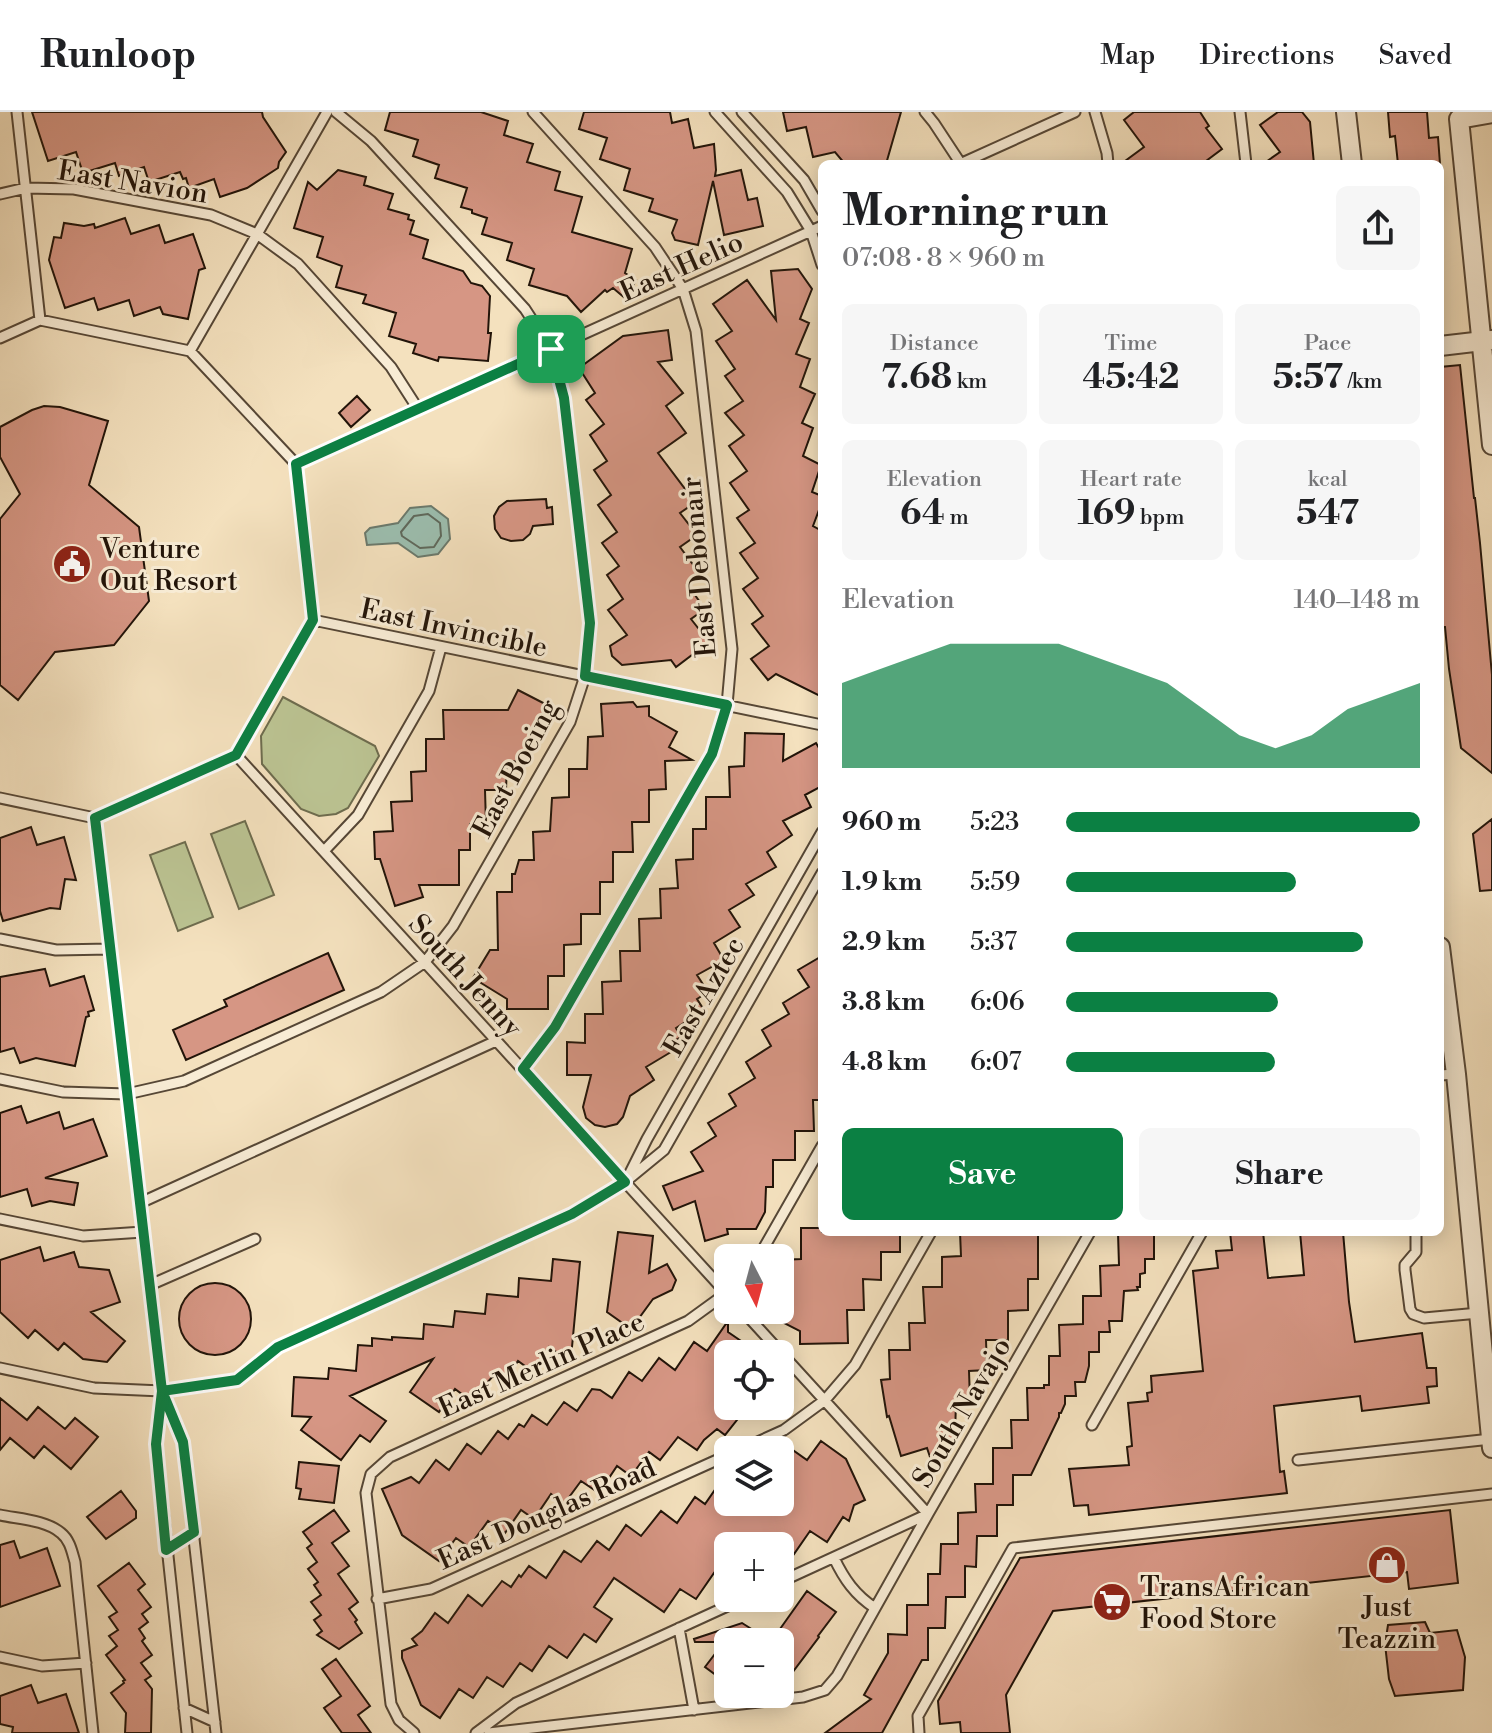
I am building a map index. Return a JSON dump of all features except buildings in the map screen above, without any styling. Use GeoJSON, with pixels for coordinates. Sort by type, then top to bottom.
{"type":"FeatureCollection","features":[{"type":"Feature","properties":{"kind":"street"},"geometry":{"type":"LineString","coordinates":[[1346,112],[1352,160]]}},
{"type":"Feature","properties":{"kind":"street"},"geometry":{"type":"LineString","coordinates":[[1492,113],[1459,119],[1487,341],[1492,445]]}},
{"type":"Feature","properties":{"kind":"street"},"geometry":{"type":"LineString","coordinates":[[1444,346],[1487,341]]}},
{"type":"Feature","properties":{"kind":"street"},"geometry":{"type":"LineString","coordinates":[[1444,1010],[1448,1074],[1479,1313],[1492,1448]]}},
{"type":"Feature","properties":{"kind":"lane"},"geometry":{"type":"LineString","coordinates":[[17,112],[40,320]]}},
{"type":"Feature","properties":{"kind":"lane"},"geometry":{"type":"LineString","coordinates":[[190,351],[327,112]]}},
{"type":"Feature","properties":{"kind":"lane","name":"East Boeing"},"geometry":{"type":"LineString","coordinates":[[0,1079],[63,1092],[127,1094],[184,1081],[381,992],[425,962],[453,926],[570,722],[585,676],[590,623],[564,398],[551,349],[525,309],[371,141],[336,112]]}},
{"type":"Feature","properties":{"kind":"lane","name":"East Debonair"},"geometry":{"type":"LineString","coordinates":[[523,1069],[555,1027],[712,754],[727,705],[732,649],[696,331],[683,289],[655,247],[533,112]]}},
{"type":"Feature","properties":{"kind":"lane"},"geometry":{"type":"LineString","coordinates":[[715,112],[787,192],[811,231],[818,253]]}},
{"type":"Feature","properties":{"kind":"lane"},"geometry":{"type":"LineString","coordinates":[[742,112],[804,180],[818,204]]}},
{"type":"Feature","properties":{"kind":"lane"},"geometry":{"type":"LineString","coordinates":[[925,112],[957,160]]}},
{"type":"Feature","properties":{"kind":"lane"},"geometry":{"type":"LineString","coordinates":[[969,160],[1075,112]]}},
{"type":"Feature","properties":{"kind":"lane"},"geometry":{"type":"LineString","coordinates":[[1095,112],[1107,160]]}},
{"type":"Feature","properties":{"kind":"lane"},"geometry":{"type":"LineString","coordinates":[[1240,112],[1246,160]]}},
{"type":"Feature","properties":{"kind":"lane","name":"East Navion"},"geometry":{"type":"LineString","coordinates":[[0,194],[26,188],[74,189],[211,215],[257,234],[298,264],[391,367],[418,409]]}},
{"type":"Feature","properties":{"kind":"lane","name":"East Helio"},"geometry":{"type":"LineString","coordinates":[[296,464],[818,228]]}},
{"type":"Feature","properties":{"kind":"lane"},"geometry":{"type":"LineString","coordinates":[[0,338],[40,320],[190,351],[296,464],[313,620],[236,755],[95,818],[0,798]]}},
{"type":"Feature","properties":{"kind":"lane","name":"East Invincible"},"geometry":{"type":"LineString","coordinates":[[313,620],[818,724]]}},
{"type":"Feature","properties":{"kind":"lane"},"geometry":{"type":"LineString","coordinates":[[324,851],[358,815],[429,691],[441,647]]}},
{"type":"Feature","properties":{"kind":"lane","name":"South Jenny"},"geometry":{"type":"LineString","coordinates":[[236,755],[714,1278]]}},
{"type":"Feature","properties":{"kind":"lane"},"geometry":{"type":"LineString","coordinates":[[95,818],[162,1391],[156,1444],[187,1733]]}},
{"type":"Feature","properties":{"kind":"lane","name":"East Aztec"},"geometry":{"type":"LineString","coordinates":[[625,1182],[818,839]]}},
{"type":"Feature","properties":{"kind":"lane","name":"East Aztec"},"geometry":{"type":"LineString","coordinates":[[0,1368],[94,1388],[162,1391],[237,1380],[278,1347],[572,1214],[625,1182],[664,1150],[818,880]]}},
{"type":"Feature","properties":{"kind":"lane"},"geometry":{"type":"LineString","coordinates":[[0,939],[56,950],[110,949]]}},
{"type":"Feature","properties":{"kind":"lane"},"geometry":{"type":"LineString","coordinates":[[140,1203],[496,1041]]}},
{"type":"Feature","properties":{"kind":"lane"},"geometry":{"type":"LineString","coordinates":[[766,1244],[818,1153]]}},
{"type":"Feature","properties":{"kind":"lane"},"geometry":{"type":"LineString","coordinates":[[0,1219],[83,1236],[143,1232]]}},
{"type":"Feature","properties":{"kind":"lane"},"geometry":{"type":"LineString","coordinates":[[771,1436],[825,1400],[855,1365],[929,1236]]}},
{"type":"Feature","properties":{"kind":"lane","name":"South Navajo"},"geometry":{"type":"LineString","coordinates":[[794,1576],[928,1514],[1088,1236]]}},
{"type":"Feature","properties":{"kind":"lane"},"geometry":{"type":"LineString","coordinates":[[1092,1425],[1200,1236]]}},
{"type":"Feature","properties":{"kind":"lane"},"geometry":{"type":"LineString","coordinates":[[1416,1236],[1416,1252],[1405,1265],[1413,1314],[1424,1318],[1479,1313]]}},
{"type":"Feature","properties":{"kind":"lane"},"geometry":{"type":"LineString","coordinates":[[150,1285],[255,1239]]}},
{"type":"Feature","properties":{"kind":"lane","name":"East Merlin Place"},"geometry":{"type":"LineString","coordinates":[[377,1599],[366,1493],[371,1474],[390,1457],[688,1321],[714,1303]]}},
{"type":"Feature","properties":{"kind":"lane"},"geometry":{"type":"LineString","coordinates":[[489,1733],[803,1697],[825,1690],[837,1676],[928,1514],[755,1324]]}},
{"type":"Feature","properties":{"kind":"lane"},"geometry":{"type":"LineString","coordinates":[[162,1391],[183,1442],[216,1728]]}},
{"type":"Feature","properties":{"kind":"lane"},"geometry":{"type":"LineString","coordinates":[[1298,1460],[1491,1439]]}},
{"type":"Feature","properties":{"kind":"lane","name":"East Douglas Road"},"geometry":{"type":"LineString","coordinates":[[377,1599],[431,1589],[714,1461]]}},
{"type":"Feature","properties":{"kind":"lane"},"geometry":{"type":"LineString","coordinates":[[919,1733],[918,1716],[1013,1548],[1492,1494]]}},
{"type":"Feature","properties":{"kind":"lane"},"geometry":{"type":"LineString","coordinates":[[0,1515],[46,1525],[62,1534],[70,1545],[75,1562],[93,1733]]}},
{"type":"Feature","properties":{"kind":"lane"},"geometry":{"type":"LineString","coordinates":[[166,1550],[194,1532]]}},
{"type":"Feature","properties":{"kind":"lane"},"geometry":{"type":"LineString","coordinates":[[834,1558],[851,1588],[875,1608]]}},
{"type":"Feature","properties":{"kind":"lane"},"geometry":{"type":"LineString","coordinates":[[377,1599],[391,1704],[399,1720],[414,1733]]}},
{"type":"Feature","properties":{"kind":"lane"},"geometry":{"type":"LineString","coordinates":[[476,1733],[516,1703],[714,1612]]}},
{"type":"Feature","properties":{"kind":"lane"},"geometry":{"type":"LineString","coordinates":[[679,1628],[694,1710]]}},
{"type":"Feature","properties":{"kind":"lane"},"geometry":{"type":"LineString","coordinates":[[0,1657],[42,1666],[86,1663]]}},
{"type":"Feature","properties":{"kind":"lane"},"geometry":{"type":"LineString","coordinates":[[184,1708],[216,1728]]}},
{"type":"Feature","properties":{"kind":"green space"},"geometry":{"type":"Polygon","coordinates":[[[283,697],[375,746],[379,756],[348,808],[336,814],[319,816],[301,809],[262,764],[261,736],[283,697]]]}},
{"type":"Feature","properties":{"kind":"green space"},"geometry":{"type":"Polygon","coordinates":[[[245,821],[274,895],[239,909],[211,834],[245,821]]]}},
{"type":"Feature","properties":{"kind":"green space"},"geometry":{"type":"Polygon","coordinates":[[[185,842],[213,917],[178,931],[150,855],[185,842]]]}},
{"type":"Feature","properties":{"kind":"water"},"geometry":{"type":"Polygon","coordinates":[[[431,506],[448,519],[450,539],[438,554],[418,557],[398,543],[367,545],[365,533],[370,528],[398,523],[410,508],[431,506]]]}},
{"type":"Feature","properties":{"kind":"place","name":"Venture Out Resort"},"geometry":{"type":"Point","coordinates":[72,564]}},
{"type":"Feature","properties":{"kind":"place","name":"Just Teazzin"},"geometry":{"type":"Point","coordinates":[1387,1565]}},
{"type":"Feature","properties":{"kind":"place","name":"TransAfrican Food Store"},"geometry":{"type":"Point","coordinates":[1112,1602]}},
{"type":"Feature","properties":{"kind":"route"},"geometry":{"type":"LineString","coordinates":[[551,349],[296,464],[313,620],[236,755],[95,818],[162,1391],[156,1444],[166,1550],[194,1532],[183,1442],[162,1391],[237,1380],[278,1347],[572,1214],[625,1182],[523,1069],[555,1027],[712,754],[727,705],[585,676],[590,623],[564,398],[551,349]]}}]}
